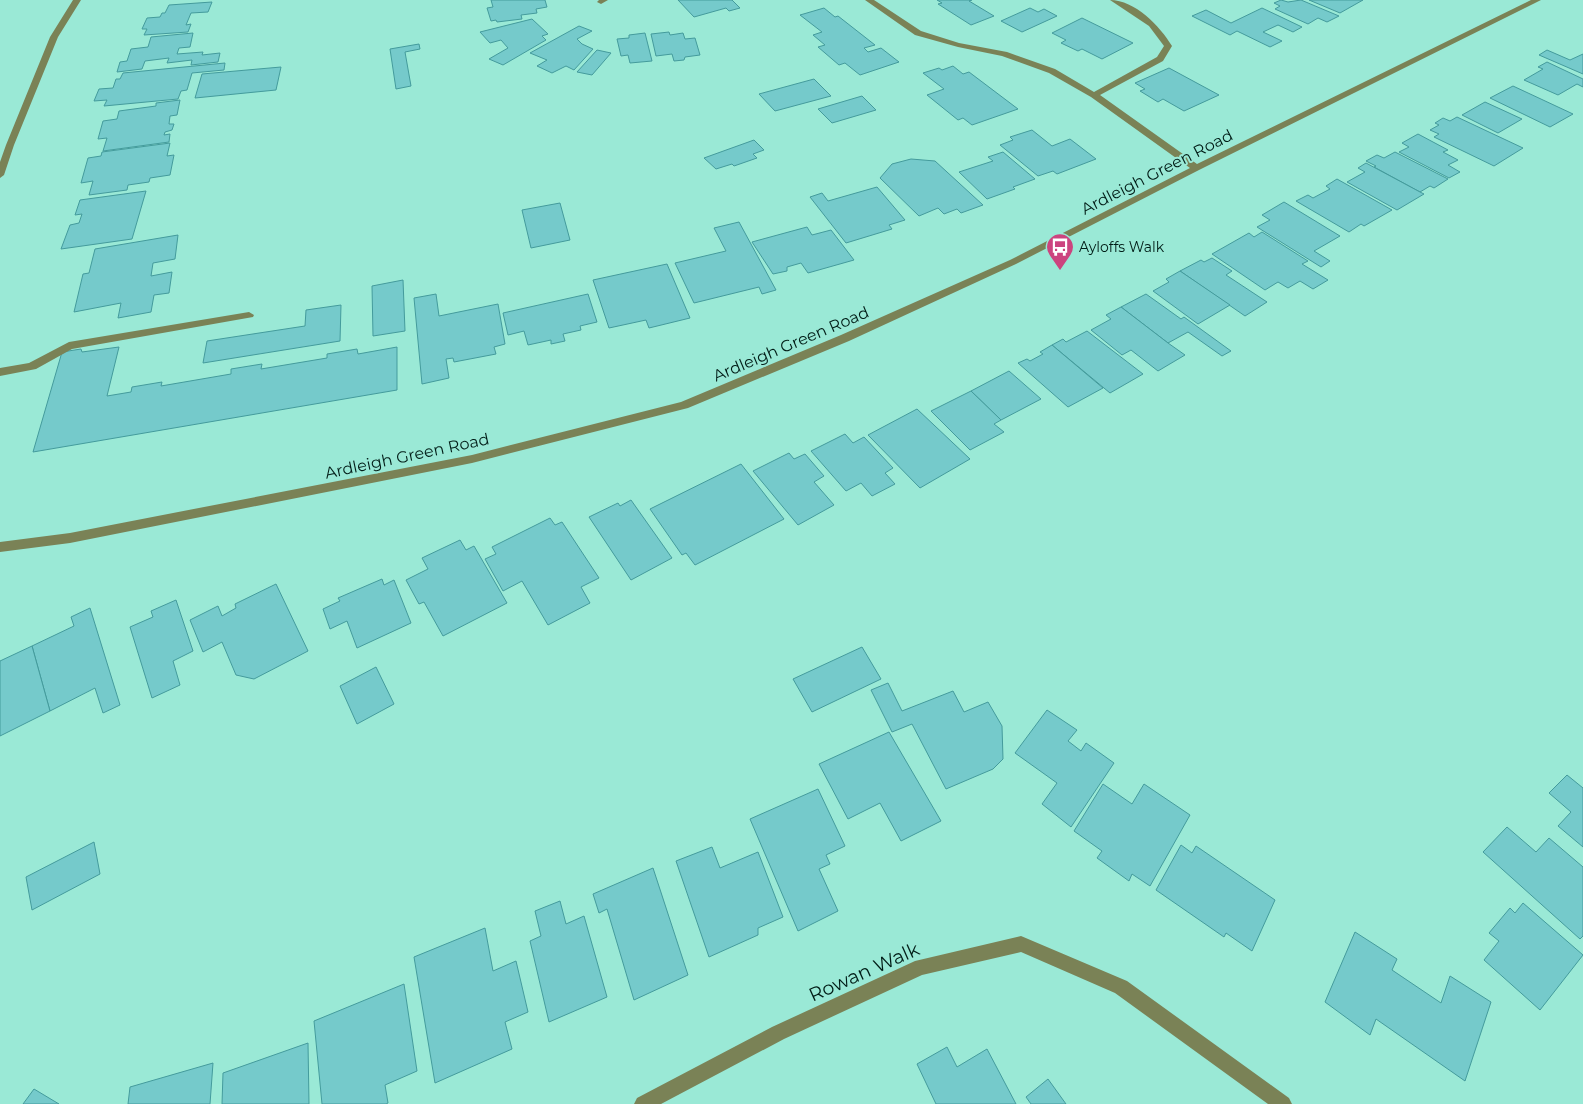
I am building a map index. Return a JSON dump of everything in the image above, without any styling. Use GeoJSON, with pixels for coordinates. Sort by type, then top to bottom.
{"type":"FeatureCollection","features":[{"type":"Feature","properties":{"kind":"street"},"geometry":{"type":"LineString","coordinates":[[0,175],[54,37],[77,0]]}},
{"type":"Feature","properties":{"kind":"street"},"geometry":{"type":"LineString","coordinates":[[869,0],[918,33],[958,45],[1004,54],[1052,71],[1094,95],[1196,168]]}},
{"type":"Feature","properties":{"kind":"street"},"geometry":{"type":"LineString","coordinates":[[1094,95],[1160,59],[1168,46],[1162,33],[1145,18],[1114,0]]}},
{"type":"Feature","properties":{"kind":"street","name":"Ardleigh Green Road"},"geometry":{"type":"LineString","coordinates":[[0,547],[70,538],[472,459],[684,405],[845,338],[1013,262],[1196,168],[1537,0]]}},
{"type":"Feature","properties":{"kind":"street"},"geometry":{"type":"LineString","coordinates":[[0,372],[32,366],[69,346],[249,315]]}},
{"type":"Feature","properties":{"kind":"street","name":"Rowan Walk"},"geometry":{"type":"LineString","coordinates":[[643,1104],[778,1034],[922,967],[1021,944],[1121,987],[1283,1104]]}},
{"type":"Feature","properties":{"kind":"building"},"geometry":{"type":"Polygon","coordinates":[[[491,0],[545,0],[547,7],[536,9],[537,13],[521,15],[522,19],[497,22],[496,20],[491,21],[487,8],[493,7],[491,0]]]}},
{"type":"Feature","properties":{"kind":"building"},"geometry":{"type":"Polygon","coordinates":[[[678,0],[732,0],[740,8],[729,11],[726,8],[694,17],[678,0]]]}},
{"type":"Feature","properties":{"kind":"building"},"geometry":{"type":"Polygon","coordinates":[[[937,0],[972,0],[969,1],[994,16],[971,25],[938,4],[942,3],[937,0]]]}},
{"type":"Feature","properties":{"kind":"building"},"geometry":{"type":"Polygon","coordinates":[[[1281,0],[1288,2],[1301,0],[1339,16],[1327,22],[1318,18],[1308,24],[1275,9],[1280,6],[1274,3],[1281,0]]]}},
{"type":"Feature","properties":{"kind":"building"},"geometry":{"type":"Polygon","coordinates":[[[1309,0],[1363,0],[1340,13],[1309,0]]]}},
{"type":"Feature","properties":{"kind":"building"},"geometry":{"type":"Polygon","coordinates":[[[212,2],[208,12],[191,13],[186,25],[191,24],[188,32],[144,35],[147,29],[142,29],[147,18],[160,17],[162,13],[165,13],[169,5],[212,2]]]}},
{"type":"Feature","properties":{"kind":"building"},"geometry":{"type":"Polygon","coordinates":[[[824,8],[835,17],[838,16],[875,45],[864,48],[868,52],[881,48],[899,62],[860,75],[845,63],[839,65],[818,47],[825,45],[813,35],[822,32],[800,15],[824,8]]]}},
{"type":"Feature","properties":{"kind":"building"},"geometry":{"type":"Polygon","coordinates":[[[1030,8],[1038,12],[1044,9],[1057,16],[1022,32],[1001,21],[1030,8]]]}},
{"type":"Feature","properties":{"kind":"building"},"geometry":{"type":"Polygon","coordinates":[[[1262,8],[1302,27],[1293,32],[1278,25],[1263,32],[1282,41],[1270,47],[1237,31],[1230,35],[1192,16],[1206,10],[1231,23],[1262,8]]]}},
{"type":"Feature","properties":{"kind":"building"},"geometry":{"type":"Polygon","coordinates":[[[1082,18],[1133,43],[1102,59],[1082,49],[1078,51],[1061,43],[1066,40],[1052,33],[1082,18]]]}},
{"type":"Feature","properties":{"kind":"building"},"geometry":{"type":"Polygon","coordinates":[[[532,19],[548,34],[542,36],[546,40],[503,65],[489,59],[508,48],[501,40],[490,43],[480,32],[532,19]]]}},
{"type":"Feature","properties":{"kind":"building"},"geometry":{"type":"Polygon","coordinates":[[[579,26],[592,31],[577,39],[582,44],[593,49],[574,70],[566,66],[552,73],[537,66],[547,60],[530,53],[579,26]]]}},
{"type":"Feature","properties":{"kind":"building"},"geometry":{"type":"Polygon","coordinates":[[[669,32],[670,35],[683,33],[685,39],[695,38],[700,55],[674,61],[672,54],[656,56],[651,34],[669,32]]]}},
{"type":"Feature","properties":{"kind":"building"},"geometry":{"type":"Polygon","coordinates":[[[193,33],[190,47],[179,48],[177,54],[203,52],[202,55],[220,53],[218,62],[191,65],[192,60],[167,63],[169,58],[145,61],[142,69],[117,72],[120,62],[127,61],[131,49],[148,47],[151,37],[193,33]]]}},
{"type":"Feature","properties":{"kind":"building"},"geometry":{"type":"Polygon","coordinates":[[[645,33],[652,61],[630,63],[628,55],[621,56],[617,39],[629,38],[629,35],[645,33]]]}},
{"type":"Feature","properties":{"kind":"building"},"geometry":{"type":"Polygon","coordinates":[[[419,44],[420,49],[405,52],[411,86],[396,89],[390,49],[419,44]]]}},
{"type":"Feature","properties":{"kind":"building"},"geometry":{"type":"Polygon","coordinates":[[[597,50],[611,53],[592,75],[577,72],[597,50]]]}},
{"type":"Feature","properties":{"kind":"building"},"geometry":{"type":"Polygon","coordinates":[[[1547,50],[1570,60],[1583,54],[1583,74],[1539,55],[1547,50]]]}},
{"type":"Feature","properties":{"kind":"building"},"geometry":{"type":"Polygon","coordinates":[[[1547,62],[1583,79],[1583,87],[1577,84],[1558,95],[1524,80],[1543,69],[1538,67],[1547,62]]]}},
{"type":"Feature","properties":{"kind":"building"},"geometry":{"type":"Polygon","coordinates":[[[225,63],[224,70],[192,73],[187,90],[181,91],[178,99],[104,106],[107,100],[94,101],[99,89],[113,88],[116,79],[120,79],[123,73],[225,63]]]}},
{"type":"Feature","properties":{"kind":"building"},"geometry":{"type":"Polygon","coordinates":[[[953,66],[963,74],[969,72],[1018,109],[972,125],[963,118],[958,120],[927,95],[944,89],[923,73],[953,66]]]}},
{"type":"Feature","properties":{"kind":"building"},"geometry":{"type":"Polygon","coordinates":[[[281,67],[276,90],[195,98],[202,74],[281,67]]]}},
{"type":"Feature","properties":{"kind":"building"},"geometry":{"type":"Polygon","coordinates":[[[1169,68],[1219,95],[1184,111],[1163,99],[1158,102],[1140,91],[1145,89],[1135,83],[1169,68]]]}},
{"type":"Feature","properties":{"kind":"building"},"geometry":{"type":"Polygon","coordinates":[[[814,79],[831,96],[775,111],[759,94],[814,79]]]}},
{"type":"Feature","properties":{"kind":"building"},"geometry":{"type":"Polygon","coordinates":[[[1513,86],[1573,114],[1550,127],[1490,98],[1513,86]]]}},
{"type":"Feature","properties":{"kind":"building"},"geometry":{"type":"Polygon","coordinates":[[[862,96],[876,110],[832,123],[818,109],[862,96]]]}},
{"type":"Feature","properties":{"kind":"building"},"geometry":{"type":"Polygon","coordinates":[[[180,100],[177,115],[170,116],[169,124],[174,124],[172,130],[165,132],[164,135],[170,134],[169,142],[103,151],[107,138],[98,139],[103,121],[117,119],[119,111],[156,106],[156,103],[180,100]]]}},
{"type":"Feature","properties":{"kind":"building"},"geometry":{"type":"Polygon","coordinates":[[[1485,102],[1522,119],[1498,133],[1462,115],[1485,102]]]}},
{"type":"Feature","properties":{"kind":"building"},"geometry":{"type":"Polygon","coordinates":[[[1457,117],[1523,148],[1494,166],[1434,137],[1439,134],[1430,130],[1439,125],[1435,123],[1443,118],[1450,121],[1457,117]]]}},
{"type":"Feature","properties":{"kind":"building"},"geometry":{"type":"Polygon","coordinates":[[[1032,130],[1052,146],[1070,139],[1096,159],[1057,174],[1053,171],[1038,176],[1000,145],[1013,140],[1010,137],[1032,130]]]}},
{"type":"Feature","properties":{"kind":"building"},"geometry":{"type":"Polygon","coordinates":[[[1418,134],[1448,150],[1443,152],[1458,160],[1448,165],[1460,172],[1449,178],[1399,152],[1409,147],[1402,143],[1418,134]]]}},
{"type":"Feature","properties":{"kind":"building"},"geometry":{"type":"Polygon","coordinates":[[[754,140],[764,150],[753,154],[757,158],[734,166],[732,164],[716,169],[704,158],[754,140]]]}},
{"type":"Feature","properties":{"kind":"building"},"geometry":{"type":"Polygon","coordinates":[[[170,143],[167,156],[174,155],[170,175],[150,178],[149,182],[128,185],[127,190],[89,195],[93,181],[81,183],[88,158],[101,156],[102,152],[170,143]]]}},
{"type":"Feature","properties":{"kind":"building"},"geometry":{"type":"Polygon","coordinates":[[[1003,152],[1035,179],[1013,187],[1015,189],[987,199],[959,172],[993,161],[988,157],[1003,152]]]}},
{"type":"Feature","properties":{"kind":"building"},"geometry":{"type":"Polygon","coordinates":[[[1395,152],[1448,179],[1434,188],[1430,186],[1420,192],[1366,161],[1377,155],[1384,158],[1395,152]]]}},
{"type":"Feature","properties":{"kind":"building"},"geometry":{"type":"Polygon","coordinates":[[[911,159],[935,161],[983,205],[961,213],[957,209],[944,214],[938,208],[919,216],[880,178],[892,164],[911,159]]]}},
{"type":"Feature","properties":{"kind":"building"},"geometry":{"type":"Polygon","coordinates":[[[1366,163],[1424,194],[1397,210],[1347,182],[1365,172],[1358,168],[1366,163]]]}},
{"type":"Feature","properties":{"kind":"building"},"geometry":{"type":"Polygon","coordinates":[[[1337,179],[1392,210],[1364,226],[1361,224],[1349,232],[1296,201],[1308,195],[1313,198],[1330,189],[1326,186],[1337,179]]]}},
{"type":"Feature","properties":{"kind":"building"},"geometry":{"type":"Polygon","coordinates":[[[877,187],[905,220],[889,225],[892,229],[846,243],[810,197],[822,193],[828,201],[877,187]]]}},
{"type":"Feature","properties":{"kind":"building"},"geometry":{"type":"Polygon","coordinates":[[[146,191],[132,239],[61,249],[70,225],[79,223],[82,214],[75,215],[80,200],[146,191]]]}},
{"type":"Feature","properties":{"kind":"building"},"geometry":{"type":"Polygon","coordinates":[[[1284,202],[1340,236],[1314,251],[1330,261],[1321,267],[1257,227],[1270,220],[1262,215],[1284,202]]]}},
{"type":"Feature","properties":{"kind":"building"},"geometry":{"type":"Polygon","coordinates":[[[560,203],[570,240],[531,248],[522,210],[560,203]]]}},
{"type":"Feature","properties":{"kind":"building"},"geometry":{"type":"Polygon","coordinates":[[[739,222],[776,290],[762,294],[759,287],[694,303],[675,263],[726,251],[714,228],[739,222]]]}},
{"type":"Feature","properties":{"kind":"building"},"geometry":{"type":"Polygon","coordinates":[[[807,227],[812,235],[831,230],[854,260],[808,273],[801,263],[787,267],[787,271],[773,274],[752,242],[807,227]]]}},
{"type":"Feature","properties":{"kind":"building"},"geometry":{"type":"Polygon","coordinates":[[[1262,232],[1308,261],[1302,264],[1328,280],[1313,289],[1300,281],[1288,288],[1278,282],[1265,290],[1212,254],[1249,233],[1254,237],[1262,232]]]}},
{"type":"Feature","properties":{"kind":"building"},"geometry":{"type":"Polygon","coordinates":[[[178,235],[175,259],[153,263],[151,276],[172,272],[169,293],[154,295],[151,312],[118,318],[121,303],[74,312],[83,274],[89,273],[95,249],[178,235]]]}},
{"type":"Feature","properties":{"kind":"building"},"geometry":{"type":"Polygon","coordinates":[[[1212,258],[1232,271],[1226,275],[1267,302],[1245,316],[1180,271],[1201,260],[1204,262],[1212,258]]]}},
{"type":"Feature","properties":{"kind":"building"},"geometry":{"type":"Polygon","coordinates":[[[667,264],[690,318],[649,328],[646,320],[609,328],[593,280],[667,264]]]}},
{"type":"Feature","properties":{"kind":"building"},"geometry":{"type":"Polygon","coordinates":[[[1180,271],[1230,305],[1198,324],[1153,291],[1169,282],[1166,279],[1180,271]]]}},
{"type":"Feature","properties":{"kind":"building"},"geometry":{"type":"Polygon","coordinates":[[[403,280],[405,331],[373,336],[372,286],[403,280]]]}},
{"type":"Feature","properties":{"kind":"building"},"geometry":{"type":"Polygon","coordinates":[[[436,294],[439,316],[498,304],[505,344],[494,347],[496,354],[454,362],[453,358],[446,359],[449,378],[422,384],[414,298],[436,294]]]}},
{"type":"Feature","properties":{"kind":"building"},"geometry":{"type":"Polygon","coordinates":[[[588,294],[597,322],[580,326],[581,330],[563,334],[565,341],[551,344],[551,340],[528,345],[524,331],[508,335],[503,313],[588,294]]]}},
{"type":"Feature","properties":{"kind":"building"},"geometry":{"type":"Polygon","coordinates":[[[1146,294],[1181,319],[1184,317],[1231,351],[1222,356],[1188,332],[1168,343],[1121,307],[1146,294]]]}},
{"type":"Feature","properties":{"kind":"building"},"geometry":{"type":"Polygon","coordinates":[[[341,305],[340,341],[203,363],[207,341],[305,326],[306,310],[341,305]]]}},
{"type":"Feature","properties":{"kind":"building"},"geometry":{"type":"Polygon","coordinates":[[[1121,307],[1185,355],[1158,371],[1131,350],[1122,355],[1091,330],[1111,319],[1106,315],[1121,307]]]}},
{"type":"Feature","properties":{"kind":"building"},"geometry":{"type":"Polygon","coordinates":[[[1087,331],[1143,374],[1110,393],[1052,345],[1063,339],[1066,342],[1087,331]]]}},
{"type":"Feature","properties":{"kind":"building"},"geometry":{"type":"Polygon","coordinates":[[[1052,345],[1103,388],[1068,407],[1018,363],[1027,359],[1030,361],[1043,354],[1040,352],[1052,345]]]}},
{"type":"Feature","properties":{"kind":"building"},"geometry":{"type":"Polygon","coordinates":[[[119,347],[107,396],[131,392],[132,387],[162,382],[161,386],[231,374],[231,369],[262,364],[261,369],[327,358],[327,354],[357,349],[358,354],[397,347],[397,390],[33,452],[62,352],[81,349],[82,352],[119,347]]]}},
{"type":"Feature","properties":{"kind":"building"},"geometry":{"type":"Polygon","coordinates":[[[1009,371],[1041,399],[1001,420],[971,391],[1009,371]]]}},
{"type":"Feature","properties":{"kind":"building"},"geometry":{"type":"Polygon","coordinates":[[[971,391],[1001,420],[994,424],[1004,432],[970,450],[931,411],[971,391]]]}},
{"type":"Feature","properties":{"kind":"building"},"geometry":{"type":"Polygon","coordinates":[[[917,409],[970,459],[920,488],[868,435],[917,409]]]}},
{"type":"Feature","properties":{"kind":"building"},"geometry":{"type":"Polygon","coordinates":[[[845,434],[853,443],[864,437],[893,468],[885,473],[895,484],[872,496],[861,483],[846,491],[811,451],[845,434]]]}},
{"type":"Feature","properties":{"kind":"building"},"geometry":{"type":"Polygon","coordinates":[[[789,453],[794,459],[805,454],[824,476],[814,482],[834,505],[798,525],[753,471],[789,453]]]}},
{"type":"Feature","properties":{"kind":"building"},"geometry":{"type":"Polygon","coordinates":[[[741,464],[784,519],[695,565],[686,553],[682,555],[650,509],[741,464]]]}},
{"type":"Feature","properties":{"kind":"building"},"geometry":{"type":"Polygon","coordinates":[[[631,500],[672,558],[631,580],[589,517],[618,503],[620,506],[631,500]]]}},
{"type":"Feature","properties":{"kind":"building"},"geometry":{"type":"Polygon","coordinates":[[[550,518],[555,525],[562,522],[599,578],[581,587],[590,603],[548,625],[522,581],[503,591],[485,559],[496,554],[492,547],[550,518]]]}},
{"type":"Feature","properties":{"kind":"building"},"geometry":{"type":"Polygon","coordinates":[[[460,540],[466,550],[474,546],[507,603],[443,636],[424,602],[419,604],[406,580],[428,569],[422,558],[460,540]]]}},
{"type":"Feature","properties":{"kind":"building"},"geometry":{"type":"Polygon","coordinates":[[[382,579],[384,585],[394,580],[411,623],[357,648],[347,621],[330,629],[323,609],[340,601],[338,598],[382,579]]]}},
{"type":"Feature","properties":{"kind":"building"},"geometry":{"type":"Polygon","coordinates":[[[276,584],[308,651],[254,679],[236,675],[222,642],[203,652],[190,620],[218,606],[222,616],[236,608],[235,604],[276,584]]]}},
{"type":"Feature","properties":{"kind":"building"},"geometry":{"type":"Polygon","coordinates":[[[176,600],[193,651],[173,661],[180,685],[152,698],[130,627],[153,617],[151,611],[176,600]]]}},
{"type":"Feature","properties":{"kind":"building"},"geometry":{"type":"Polygon","coordinates":[[[90,608],[120,705],[103,713],[95,688],[50,711],[32,646],[74,626],[71,617],[90,608]]]}},
{"type":"Feature","properties":{"kind":"building"},"geometry":{"type":"Polygon","coordinates":[[[32,646],[50,711],[0,736],[0,661],[32,646]]]}},
{"type":"Feature","properties":{"kind":"building"},"geometry":{"type":"Polygon","coordinates":[[[862,647],[881,679],[812,712],[793,679],[862,647]]]}},
{"type":"Feature","properties":{"kind":"building"},"geometry":{"type":"Polygon","coordinates":[[[376,667],[394,704],[357,724],[340,686],[376,667]]]}},
{"type":"Feature","properties":{"kind":"building"},"geometry":{"type":"Polygon","coordinates":[[[888,683],[902,711],[953,691],[964,712],[988,702],[1002,726],[1003,759],[993,769],[946,789],[912,724],[892,732],[871,690],[888,683]]]}},
{"type":"Feature","properties":{"kind":"building"},"geometry":{"type":"Polygon","coordinates":[[[1047,710],[1077,730],[1068,741],[1081,751],[1086,743],[1114,763],[1071,827],[1042,804],[1057,783],[1015,753],[1047,710]]]}},
{"type":"Feature","properties":{"kind":"building"},"geometry":{"type":"Polygon","coordinates":[[[889,732],[941,821],[901,841],[880,803],[848,819],[819,764],[889,732]]]}},
{"type":"Feature","properties":{"kind":"building"},"geometry":{"type":"Polygon","coordinates":[[[1567,775],[1583,788],[1583,847],[1558,826],[1571,812],[1549,793],[1567,775]]]}},
{"type":"Feature","properties":{"kind":"building"},"geometry":{"type":"Polygon","coordinates":[[[1103,784],[1132,804],[1144,784],[1190,815],[1150,886],[1132,874],[1129,881],[1097,858],[1102,851],[1074,831],[1103,784]]]}},
{"type":"Feature","properties":{"kind":"building"},"geometry":{"type":"Polygon","coordinates":[[[818,789],[845,846],[826,855],[830,864],[819,869],[838,911],[798,931],[750,819],[818,789]]]}},
{"type":"Feature","properties":{"kind":"building"},"geometry":{"type":"Polygon","coordinates":[[[1507,827],[1536,852],[1549,838],[1583,867],[1583,936],[1580,939],[1483,852],[1507,827]]]}},
{"type":"Feature","properties":{"kind":"building"},"geometry":{"type":"Polygon","coordinates":[[[94,842],[100,874],[32,910],[26,877],[94,842]]]}},
{"type":"Feature","properties":{"kind":"building"},"geometry":{"type":"Polygon","coordinates":[[[1181,845],[1192,853],[1196,846],[1275,900],[1252,951],[1226,933],[1224,937],[1156,890],[1181,845]]]}},
{"type":"Feature","properties":{"kind":"building"},"geometry":{"type":"Polygon","coordinates":[[[712,847],[720,868],[758,852],[783,917],[758,928],[758,935],[709,957],[676,861],[712,847]]]}},
{"type":"Feature","properties":{"kind":"building"},"geometry":{"type":"Polygon","coordinates":[[[653,868],[688,975],[634,1000],[607,909],[599,913],[593,894],[653,868]]]}},
{"type":"Feature","properties":{"kind":"building"},"geometry":{"type":"Polygon","coordinates":[[[560,901],[566,924],[584,916],[607,997],[549,1022],[530,941],[541,936],[535,911],[560,901]]]}},
{"type":"Feature","properties":{"kind":"building"},"geometry":{"type":"Polygon","coordinates":[[[1523,903],[1583,955],[1540,1010],[1484,960],[1499,941],[1489,933],[1510,908],[1515,913],[1523,903]]]}},
{"type":"Feature","properties":{"kind":"building"},"geometry":{"type":"Polygon","coordinates":[[[485,928],[493,971],[516,961],[528,1012],[505,1022],[512,1049],[435,1083],[414,957],[485,928]]]}},
{"type":"Feature","properties":{"kind":"building"},"geometry":{"type":"Polygon","coordinates":[[[1355,932],[1397,959],[1392,970],[1441,1003],[1450,976],[1491,1002],[1465,1081],[1376,1019],[1370,1035],[1325,1002],[1355,932]]]}},
{"type":"Feature","properties":{"kind":"building"},"geometry":{"type":"Polygon","coordinates":[[[404,984],[417,1071],[385,1085],[388,1103],[386,1104],[322,1104],[314,1021],[404,984]]]}},
{"type":"Feature","properties":{"kind":"building"},"geometry":{"type":"Polygon","coordinates":[[[308,1043],[309,1104],[222,1104],[223,1073],[308,1043]]]}},
{"type":"Feature","properties":{"kind":"building"},"geometry":{"type":"Polygon","coordinates":[[[947,1047],[957,1067],[987,1049],[1016,1104],[936,1104],[917,1064],[947,1047]]]}},
{"type":"Feature","properties":{"kind":"building"},"geometry":{"type":"Polygon","coordinates":[[[213,1063],[210,1104],[128,1104],[130,1087],[213,1063]]]}},
{"type":"Feature","properties":{"kind":"building"},"geometry":{"type":"Polygon","coordinates":[[[1048,1079],[1066,1104],[1031,1104],[1026,1097],[1048,1079]]]}},
{"type":"Feature","properties":{"kind":"building"},"geometry":{"type":"Polygon","coordinates":[[[34,1089],[59,1104],[23,1104],[34,1089]]]}},
{"type":"Feature","properties":{"kind":"place","name":"Ayloffs Walk"},"geometry":{"type":"Point","coordinates":[1060,271]}}]}
